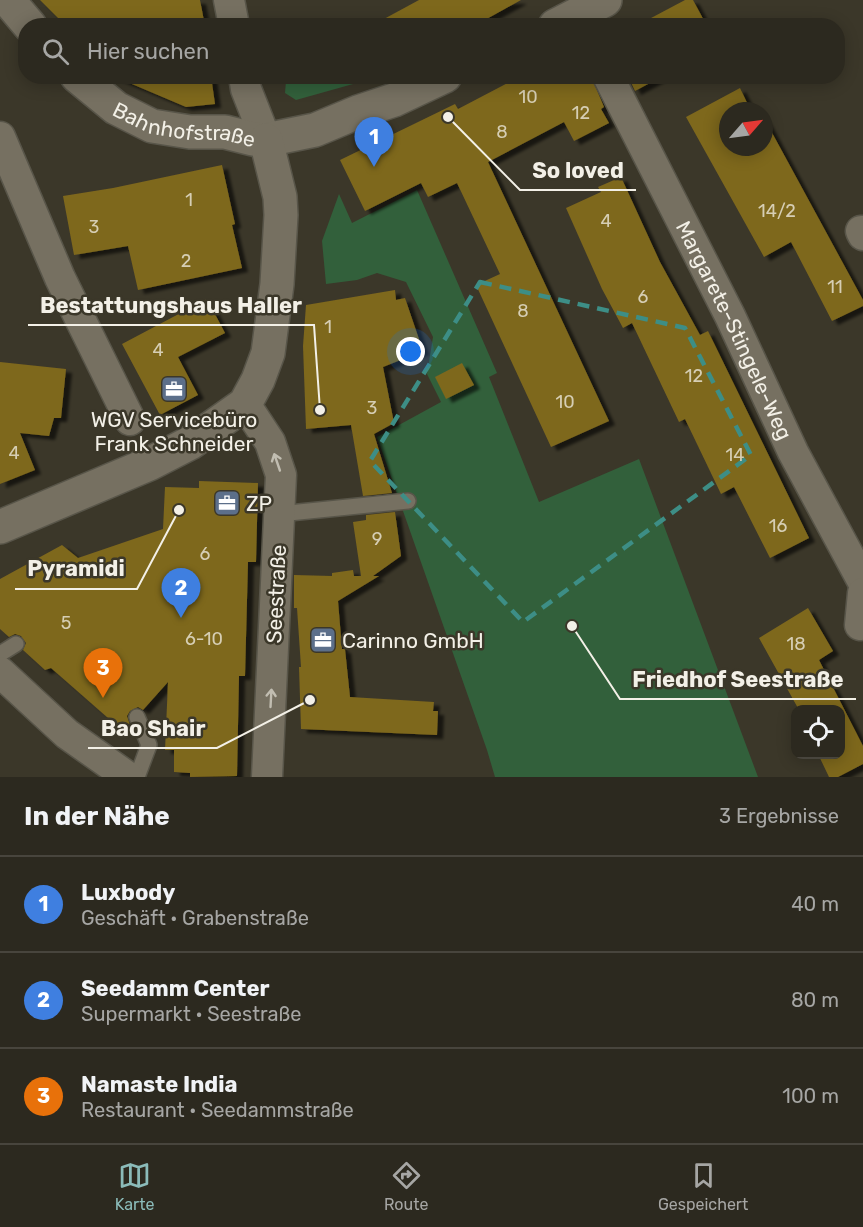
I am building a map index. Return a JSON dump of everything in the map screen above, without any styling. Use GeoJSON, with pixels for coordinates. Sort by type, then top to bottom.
{"type":"FeatureCollection","features":[{"type":"Feature","properties":{"kind":"main road"},"geometry":{"type":"LineString","coordinates":[[8,0],[23,18]]}},
{"type":"Feature","properties":{"kind":"main road","name":"Bahnhofstraße"},"geometry":{"type":"LineString","coordinates":[[87,84],[116,108],[152,126],[190,132],[225,132],[266,140]]}},
{"type":"Feature","properties":{"kind":"main road"},"geometry":{"type":"LineString","coordinates":[[0,527],[149,465],[190,442],[245,404],[258,380],[268,352],[277,284],[280,197],[266,140],[315,130],[394,100],[428,84]]}},
{"type":"Feature","properties":{"kind":"street"},"geometry":{"type":"LineString","coordinates":[[229,0],[232,18]]}},
{"type":"Feature","properties":{"kind":"street"},"geometry":{"type":"LineString","coordinates":[[245,84],[266,140]]}},
{"type":"Feature","properties":{"kind":"street","name":"Margarete-Stingele-Weg"},"geometry":{"type":"LineString","coordinates":[[612,84],[730,316],[793,452],[863,582]]}},
{"type":"Feature","properties":{"kind":"street"},"geometry":{"type":"LineString","coordinates":[[0,137],[60,278],[130,420]]}},
{"type":"Feature","properties":{"kind":"street","name":"Seestraße"},"geometry":{"type":"LineString","coordinates":[[245,404],[270,442],[281,475],[267,777]]}},
{"type":"Feature","properties":{"kind":"street"},"geometry":{"type":"LineString","coordinates":[[860,624],[863,593]]}},
{"type":"Feature","properties":{"kind":"street"},"geometry":{"type":"LineString","coordinates":[[0,672],[67,734],[128,777]]}},
{"type":"Feature","properties":{"kind":"lane"},"geometry":{"type":"LineString","coordinates":[[279,514],[408,501]]}},
{"type":"Feature","properties":{"kind":"lane"},"geometry":{"type":"LineString","coordinates":[[0,654],[16,644]]}},
{"type":"Feature","properties":{"kind":"lane"},"geometry":{"type":"LineString","coordinates":[[137,717],[149,745],[137,777]]}},
{"type":"Feature","properties":{"kind":"highlighted area"},"geometry":{"type":"Polygon","coordinates":[[[480,282],[685,328],[751,455],[523,622],[370,461],[480,282]]]}},
{"type":"Feature","properties":{"kind":"green space"},"geometry":{"type":"Polygon","coordinates":[[[286,84],[353,84],[296,100],[285,93],[286,84]]]}},
{"type":"Feature","properties":{"kind":"green space"},"geometry":{"type":"Polygon","coordinates":[[[417,190],[497,373],[489,377],[539,502],[639,459],[758,777],[495,777],[377,437],[441,402],[427,374],[433,337],[406,282],[377,273],[357,280],[326,284],[322,241],[339,194],[352,223],[417,190]]]}},
{"type":"Feature","properties":{"kind":"building"},"geometry":{"type":"Polygon","coordinates":[[[40,0],[200,0],[203,18],[58,18],[40,0]]]}},
{"type":"Feature","properties":{"kind":"building"},"geometry":{"type":"Polygon","coordinates":[[[419,0],[521,0],[488,18],[386,18],[419,0]]]}},
{"type":"Feature","properties":{"kind":"building"},"geometry":{"type":"Polygon","coordinates":[[[685,0],[693,0],[703,18],[651,18],[685,0]]]}},
{"type":"Feature","properties":{"kind":"building"},"geometry":{"type":"Polygon","coordinates":[[[132,84],[212,84],[215,104],[186,107],[132,84]]]}},
{"type":"Feature","properties":{"kind":"building"},"geometry":{"type":"Polygon","coordinates":[[[506,84],[594,84],[604,107],[601,109],[609,123],[574,141],[564,122],[488,162],[609,421],[551,447],[476,285],[500,274],[457,183],[428,197],[421,183],[365,211],[340,160],[455,104],[458,109],[506,84]]]}},
{"type":"Feature","properties":{"kind":"building"},"geometry":{"type":"Polygon","coordinates":[[[632,84],[648,84],[635,91],[632,84]]]}},
{"type":"Feature","properties":{"kind":"building"},"geometry":{"type":"Polygon","coordinates":[[[740,88],[747,102],[719,102],[719,156],[773,156],[773,135],[863,300],[863,306],[832,321],[791,242],[764,257],[686,117],[740,88]]]}},
{"type":"Feature","properties":{"kind":"building"},"geometry":{"type":"Polygon","coordinates":[[[222,165],[242,268],[138,290],[128,246],[74,255],[63,196],[222,165]]]}},
{"type":"Feature","properties":{"kind":"building"},"geometry":{"type":"Polygon","coordinates":[[[621,177],[660,262],[700,335],[708,331],[809,538],[770,558],[734,487],[721,494],[685,419],[679,422],[632,323],[623,328],[602,289],[566,208],[601,192],[598,187],[621,177]]]}},
{"type":"Feature","properties":{"kind":"building"},"geometry":{"type":"Polygon","coordinates":[[[395,290],[396,300],[405,298],[423,351],[383,367],[394,423],[374,434],[392,493],[363,496],[351,425],[306,429],[303,346],[306,305],[395,290]]]}},
{"type":"Feature","properties":{"kind":"building"},"geometry":{"type":"Polygon","coordinates":[[[207,299],[225,333],[178,357],[198,395],[160,415],[122,344],[207,299]]]}},
{"type":"Feature","properties":{"kind":"building"},"geometry":{"type":"Polygon","coordinates":[[[0,362],[66,369],[61,418],[54,418],[49,436],[20,433],[35,470],[0,484],[0,362]]]}},
{"type":"Feature","properties":{"kind":"building"},"geometry":{"type":"Polygon","coordinates":[[[462,363],[474,385],[446,399],[435,377],[462,363]]]}},
{"type":"Feature","properties":{"kind":"building"},"geometry":{"type":"Polygon","coordinates":[[[199,481],[258,483],[256,562],[248,562],[245,676],[239,676],[237,776],[190,777],[190,773],[174,772],[174,750],[165,750],[168,682],[143,710],[138,707],[130,711],[127,716],[130,725],[124,732],[51,668],[45,670],[23,650],[26,643],[21,636],[15,634],[9,637],[0,629],[0,579],[62,545],[78,558],[163,529],[165,487],[199,488],[199,481]]]}},
{"type":"Feature","properties":{"kind":"building"},"geometry":{"type":"Polygon","coordinates":[[[395,512],[401,556],[373,576],[379,576],[338,601],[342,649],[345,649],[350,697],[434,702],[433,711],[438,711],[437,735],[301,729],[299,667],[301,667],[297,608],[294,608],[294,575],[332,576],[332,573],[353,570],[354,576],[361,576],[353,522],[366,520],[366,515],[395,512]]]}},
{"type":"Feature","properties":{"kind":"building"},"geometry":{"type":"Polygon","coordinates":[[[808,608],[833,651],[819,660],[842,705],[796,705],[759,638],[808,608]]]}},
{"type":"Feature","properties":{"kind":"building"},"geometry":{"type":"Polygon","coordinates":[[[845,711],[863,746],[863,764],[838,777],[829,777],[820,759],[845,759],[845,711]]]}},
{"type":"Feature","properties":{"kind":"place","name":"So loved"},"geometry":{"type":"Point","coordinates":[448,117]}},
{"type":"Feature","properties":{"kind":"place","name":"Luxbody"},"geometry":{"type":"Point","coordinates":[374,167]}},
{"type":"Feature","properties":{"kind":"place","name":"WGV Servicebüro Frank Schneider"},"geometry":{"type":"Point","coordinates":[174,389]}},
{"type":"Feature","properties":{"kind":"place","name":"Bestattungshaus Haller"},"geometry":{"type":"Point","coordinates":[320,410]}},
{"type":"Feature","properties":{"kind":"place","name":"ZP"},"geometry":{"type":"Point","coordinates":[227,503]}},
{"type":"Feature","properties":{"kind":"place","name":"Pyramidi"},"geometry":{"type":"Point","coordinates":[179,510]}},
{"type":"Feature","properties":{"kind":"place","name":"Seedamm Center"},"geometry":{"type":"Point","coordinates":[181,618]}},
{"type":"Feature","properties":{"kind":"place","name":"Friedhof Seestraße"},"geometry":{"type":"Point","coordinates":[572,626]}},
{"type":"Feature","properties":{"kind":"place","name":"Carinno GmbH"},"geometry":{"type":"Point","coordinates":[323,640]}},
{"type":"Feature","properties":{"kind":"place","name":"Namaste India"},"geometry":{"type":"Point","coordinates":[103,698]}},
{"type":"Feature","properties":{"kind":"place","name":"Bao Shair"},"geometry":{"type":"Point","coordinates":[310,700]}}]}
